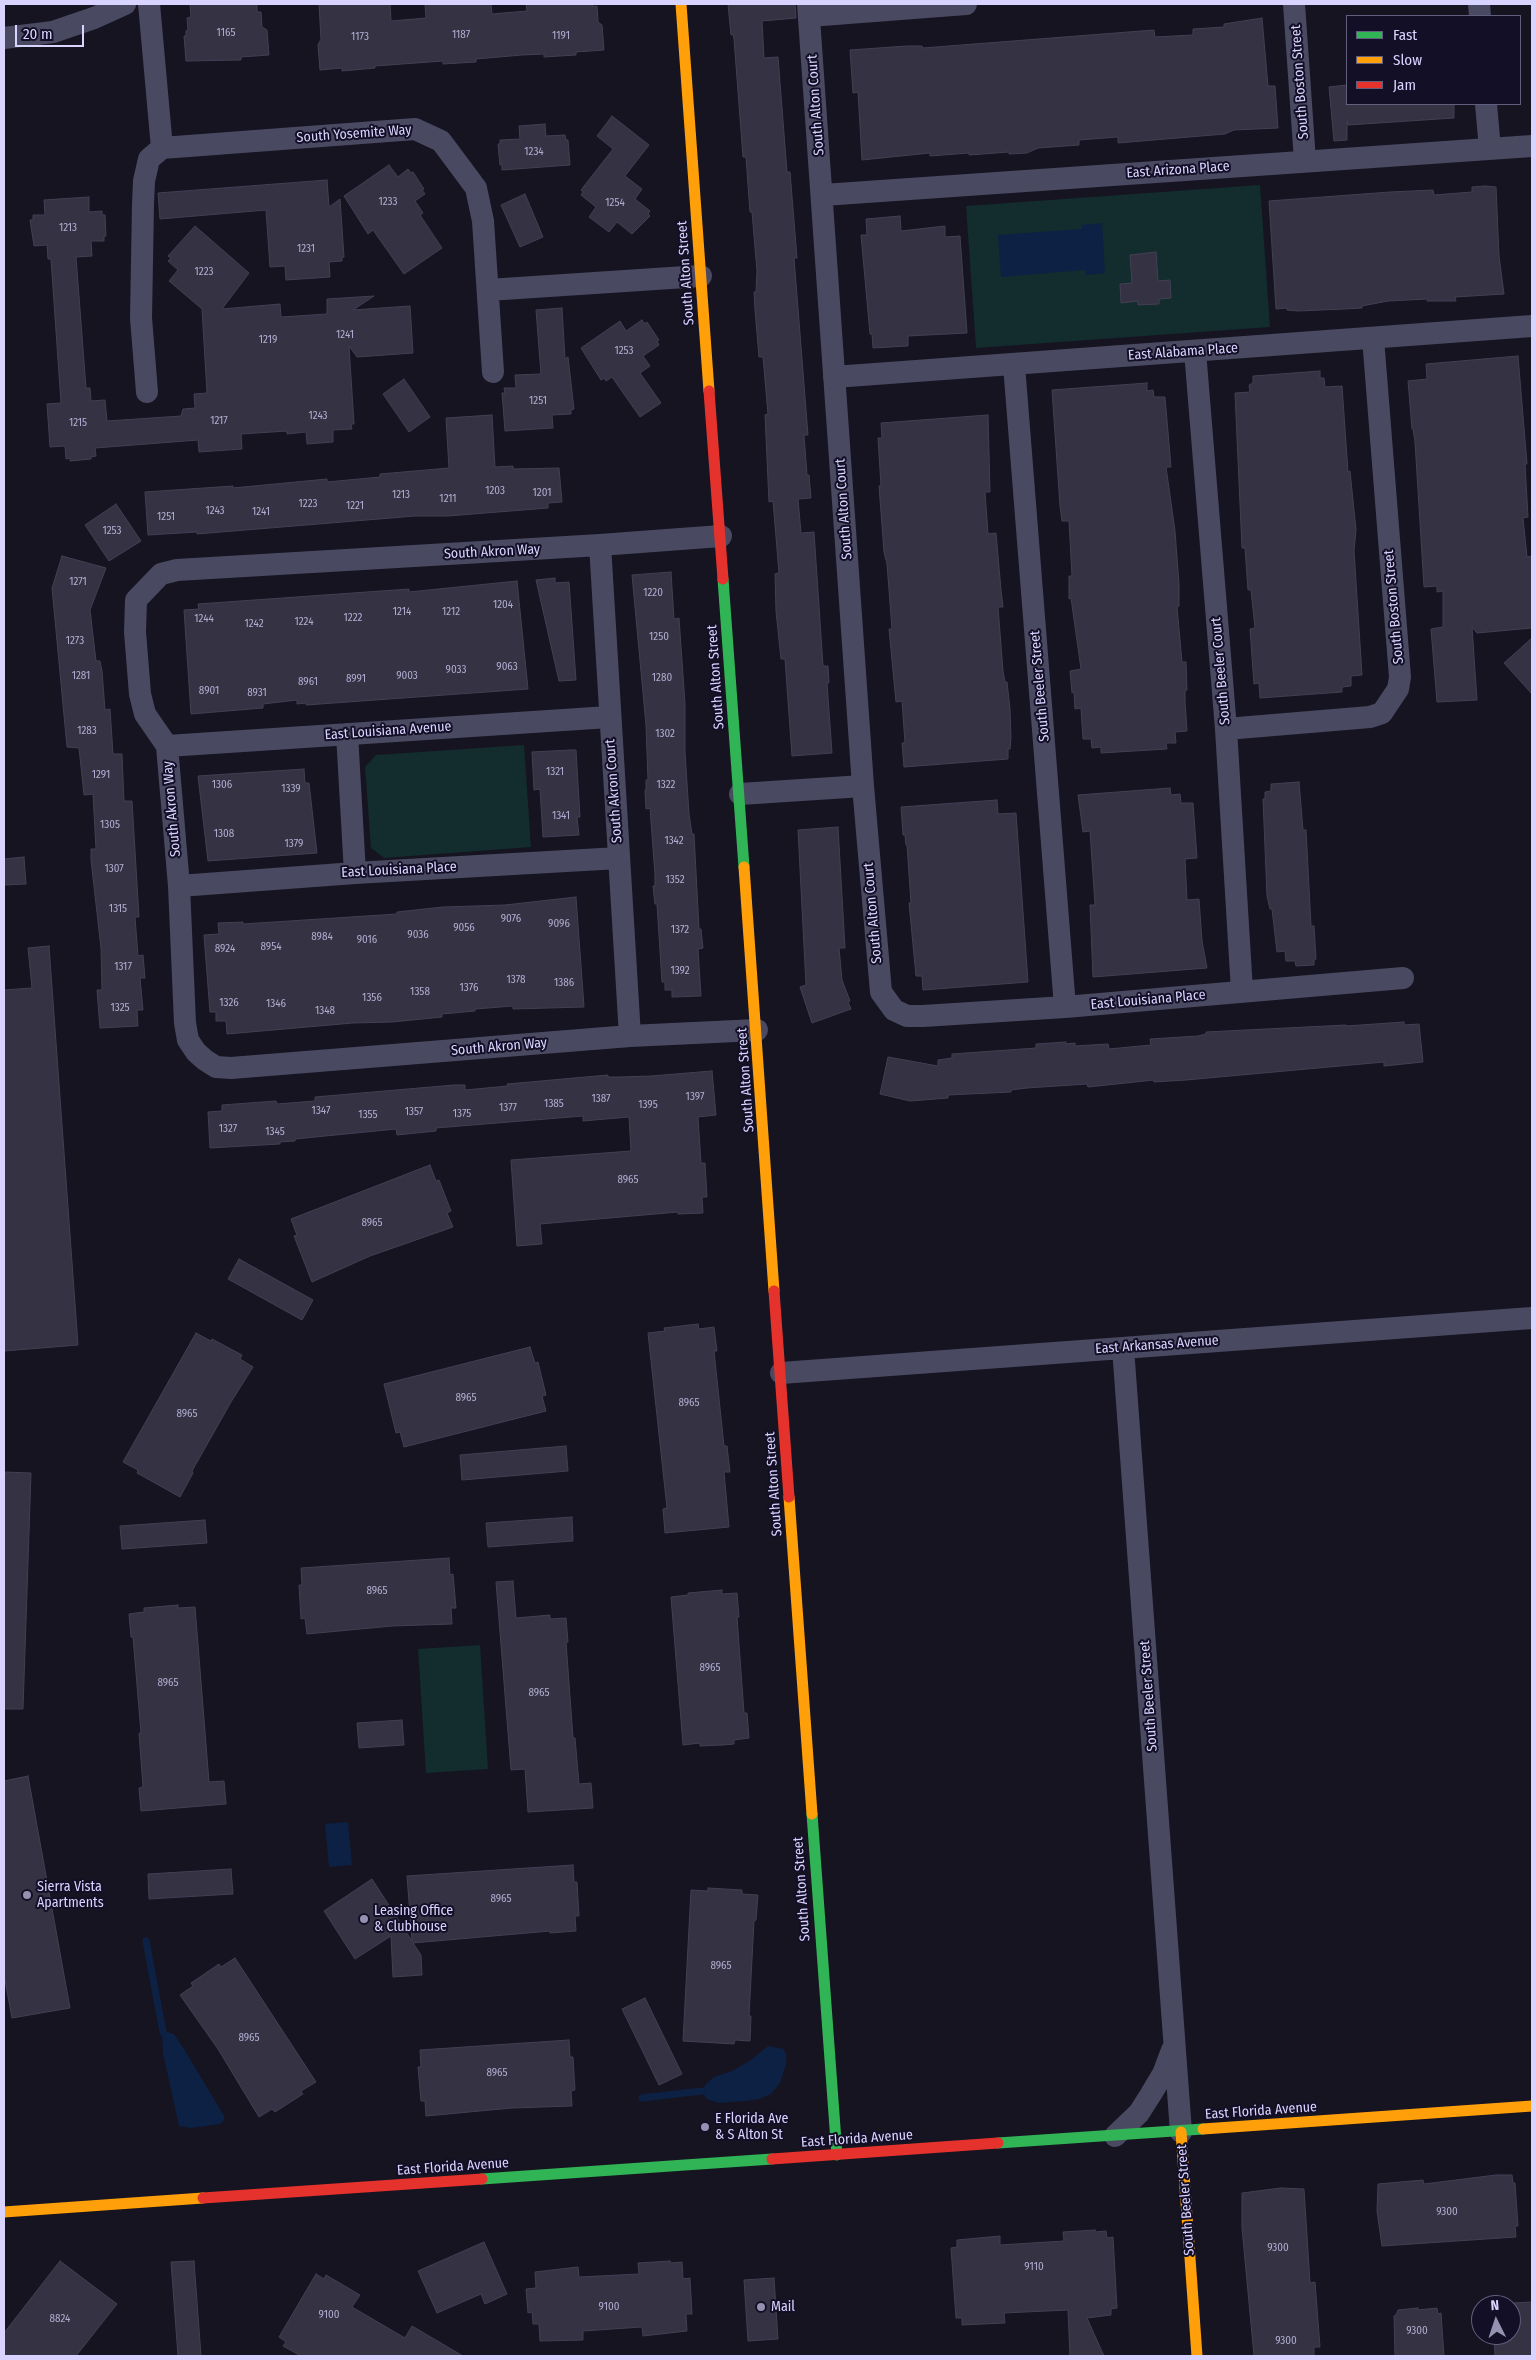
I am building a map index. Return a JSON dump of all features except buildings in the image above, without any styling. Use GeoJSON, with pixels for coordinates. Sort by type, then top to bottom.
{"type":"FeatureCollection","features":[{"type":"Feature","properties":{"kind":"street"},"geometry":{"type":"LineString","coordinates":[[4,38],[53,32],[94,18],[125,4]]}},
{"type":"Feature","properties":{"kind":"street"},"geometry":{"type":"LineString","coordinates":[[147,392],[141,318],[144,181],[149,159],[162,148],[149,4]]}},
{"type":"Feature","properties":{"kind":"street","name":"South Alton Street"},"geometry":{"type":"LineString","coordinates":[[681,4],[740,794],[836,2155]]}},
{"type":"Feature","properties":{"kind":"street"},"geometry":{"type":"LineString","coordinates":[[809,10],[966,4]]}},
{"type":"Feature","properties":{"kind":"street","name":"South Boston Street"},"geometry":{"type":"LineString","coordinates":[[1294,4],[1305,161]]}},
{"type":"Feature","properties":{"kind":"street","name":"South Alton Court"},"geometry":{"type":"LineString","coordinates":[[809,10],[863,786],[881,992],[894,1010]]}},
{"type":"Feature","properties":{"kind":"street"},"geometry":{"type":"LineString","coordinates":[[1486,105],[1490,149]]}},
{"type":"Feature","properties":{"kind":"street","name":"South Yosemite Way"},"geometry":{"type":"LineString","coordinates":[[162,148],[415,128],[441,141],[476,188],[483,221],[493,372]]}},
{"type":"Feature","properties":{"kind":"street","name":"East Arizona Place"},"geometry":{"type":"LineString","coordinates":[[823,195],[1532,146]]}},
{"type":"Feature","properties":{"kind":"street"},"geometry":{"type":"LineString","coordinates":[[488,290],[701,276]]}},
{"type":"Feature","properties":{"kind":"street","name":"East Alabama Place"},"geometry":{"type":"LineString","coordinates":[[834,377],[1532,326]]}},
{"type":"Feature","properties":{"kind":"street","name":"South Boston Street"},"geometry":{"type":"LineString","coordinates":[[1226,729],[1370,717],[1382,713],[1398,689],[1400,677],[1373,338]]}},
{"type":"Feature","properties":{"kind":"street","name":"South Beeler Court"},"geometry":{"type":"LineString","coordinates":[[1195,352],[1226,729],[1242,991]]}},
{"type":"Feature","properties":{"kind":"street","name":"South Beeler Street"},"geometry":{"type":"LineString","coordinates":[[1014,365],[1064,1007]]}},
{"type":"Feature","properties":{"kind":"street","name":"South Akron Way"},"geometry":{"type":"LineString","coordinates":[[721,536],[600,546],[177,570],[161,574],[136,600],[135,632],[140,694],[145,714],[167,746],[179,886],[188,1040],[196,1052],[216,1067],[232,1068],[630,1036],[757,1030]]}},
{"type":"Feature","properties":{"kind":"street","name":"South Akron Court"},"geometry":{"type":"LineString","coordinates":[[600,546],[630,1036]]}},
{"type":"Feature","properties":{"kind":"street","name":"East Louisiana Avenue"},"geometry":{"type":"LineString","coordinates":[[167,746],[609,717]]}},
{"type":"Feature","properties":{"kind":"street"},"geometry":{"type":"LineString","coordinates":[[347,734],[355,873]]}},
{"type":"Feature","properties":{"kind":"street"},"geometry":{"type":"LineString","coordinates":[[740,794],[863,786]]}},
{"type":"Feature","properties":{"kind":"street","name":"East Louisiana Place"},"geometry":{"type":"LineString","coordinates":[[179,886],[355,873],[619,858]]}},
{"type":"Feature","properties":{"kind":"street","name":"East Louisiana Place"},"geometry":{"type":"LineString","coordinates":[[894,1010],[907,1016],[923,1016],[1064,1007],[1403,978]]}},
{"type":"Feature","properties":{"kind":"street","name":"East Arkansas Avenue"},"geometry":{"type":"LineString","coordinates":[[781,1373],[1532,1318]]}},
{"type":"Feature","properties":{"kind":"street","name":"South Beeler Street"},"geometry":{"type":"LineString","coordinates":[[1123,1348],[1198,2356]]}},
{"type":"Feature","properties":{"kind":"street","name":"South Beeler Street"},"geometry":{"type":"LineString","coordinates":[[1115,2136],[1139,2112],[1151,2094],[1163,2074],[1175,2044]]}},
{"type":"Feature","properties":{"kind":"street","name":"East Florida Avenue"},"geometry":{"type":"LineString","coordinates":[[4,2212],[1181,2132],[1532,2106]]}},
{"type":"Feature","properties":{"kind":"green space"},"geometry":{"type":"Polygon","coordinates":[[[1260,185],[1270,327],[976,348],[966,206],[1260,185]]]}},
{"type":"Feature","properties":{"kind":"green space"},"geometry":{"type":"Polygon","coordinates":[[[524,745],[531,847],[384,858],[371,848],[365,767],[376,755],[524,745]]]}},
{"type":"Feature","properties":{"kind":"green space"},"geometry":{"type":"Polygon","coordinates":[[[480,1645],[488,1769],[426,1773],[418,1649],[480,1645]]]}},
{"type":"Feature","properties":{"kind":"water"},"geometry":{"type":"Polygon","coordinates":[[[1102,223],[1105,273],[1086,275],[1085,270],[1001,277],[998,235],[1082,229],[1082,225],[1102,223]]]}},
{"type":"Feature","properties":{"kind":"water"},"geometry":{"type":"Polygon","coordinates":[[[348,1822],[352,1865],[329,1867],[325,1824],[348,1822]]]}},
{"type":"Feature","properties":{"kind":"water"},"geometry":{"type":"Polygon","coordinates":[[[165,2031],[174,2034],[224,2116],[224,2120],[220,2124],[191,2128],[179,2126],[163,2053],[162,2035],[165,2031]]]}},
{"type":"Feature","properties":{"kind":"water"},"geometry":{"type":"Polygon","coordinates":[[[768,2046],[783,2049],[786,2054],[786,2064],[780,2083],[771,2094],[759,2099],[745,2101],[719,2103],[707,2099],[702,2091],[706,2084],[714,2077],[732,2071],[751,2060],[768,2046]]]}},
{"type":"Feature","properties":{"kind":"waterway"},"geometry":{"type":"LineString","coordinates":[[146,1941],[163,2032]]}},
{"type":"Feature","properties":{"kind":"waterway"},"geometry":{"type":"LineString","coordinates":[[642,2098],[702,2091]]}},
{"type":"Feature","properties":{"kind":"traffic: fast"},"geometry":{"type":"LineString","coordinates":[[723,579],[744,867]]}},
{"type":"Feature","properties":{"kind":"traffic: fast"},"geometry":{"type":"LineString","coordinates":[[812,1814],[837,2155]]}},
{"type":"Feature","properties":{"kind":"traffic: fast"},"geometry":{"type":"LineString","coordinates":[[998,2143],[1203,2129]]}},
{"type":"Feature","properties":{"kind":"traffic: fast"},"geometry":{"type":"LineString","coordinates":[[482,2179],[772,2159]]}},
{"type":"Feature","properties":{"kind":"traffic: slow"},"geometry":{"type":"LineString","coordinates":[[681,4],[709,391]]}},
{"type":"Feature","properties":{"kind":"traffic: slow"},"geometry":{"type":"LineString","coordinates":[[744,867],[774,1291]]}},
{"type":"Feature","properties":{"kind":"traffic: slow"},"geometry":{"type":"LineString","coordinates":[[789,1497],[812,1814]]}},
{"type":"Feature","properties":{"kind":"traffic: slow"},"geometry":{"type":"LineString","coordinates":[[1203,2129],[1532,2106]]}},
{"type":"Feature","properties":{"kind":"traffic: slow"},"geometry":{"type":"LineString","coordinates":[[1181,2132],[1197,2356]]}},
{"type":"Feature","properties":{"kind":"traffic: slow"},"geometry":{"type":"LineString","coordinates":[[4,2212],[203,2198]]}},
{"type":"Feature","properties":{"kind":"traffic: jam"},"geometry":{"type":"LineString","coordinates":[[709,391],[723,579]]}},
{"type":"Feature","properties":{"kind":"traffic: jam"},"geometry":{"type":"LineString","coordinates":[[774,1291],[789,1497]]}},
{"type":"Feature","properties":{"kind":"traffic: jam"},"geometry":{"type":"LineString","coordinates":[[772,2159],[998,2143]]}},
{"type":"Feature","properties":{"kind":"traffic: jam"},"geometry":{"type":"LineString","coordinates":[[203,2198],[482,2179]]}},
{"type":"Feature","properties":{"kind":"place","name":"Sierra Vista Apartments"},"geometry":{"type":"Point","coordinates":[27,1895]}},
{"type":"Feature","properties":{"kind":"place","name":"Leasing Office & Clubhouse"},"geometry":{"type":"Point","coordinates":[364,1919]}},
{"type":"Feature","properties":{"kind":"place","name":"E Florida Ave & S Alton St"},"geometry":{"type":"Point","coordinates":[705,2127]}},
{"type":"Feature","properties":{"kind":"place","name":"Mail"},"geometry":{"type":"Point","coordinates":[761,2307]}}]}
